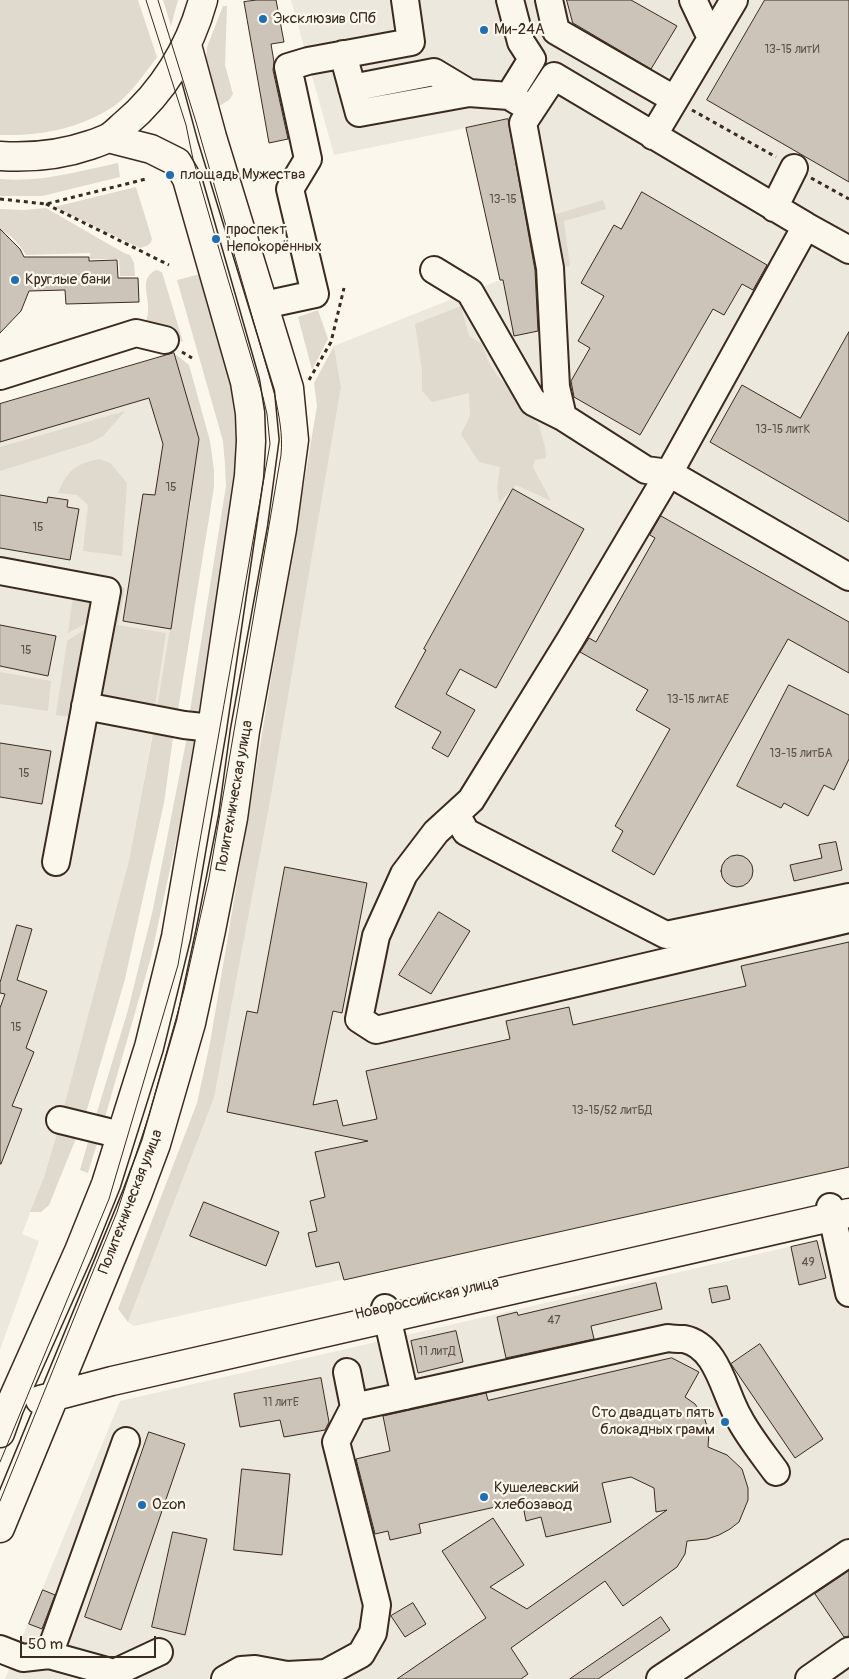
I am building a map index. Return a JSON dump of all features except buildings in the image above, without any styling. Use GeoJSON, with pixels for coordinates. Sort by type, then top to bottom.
{"type":"FeatureCollection","features":[{"type":"Feature","properties":{"kind":"main road"},"geometry":{"type":"LineString","coordinates":[[0,156],[24,158],[71,151],[108,138],[140,112],[166,80],[187,45],[202,0]]}},
{"type":"Feature","properties":{"kind":"main road","name":"Политехническая улица"},"geometry":{"type":"LineString","coordinates":[[0,1528],[138,1194],[156,1144],[191,1022],[233,818],[246,731],[282,529],[294,440],[289,388],[207,120],[187,45]]}},
{"type":"Feature","properties":{"kind":"main road","name":"Политехническая улица"},"geometry":{"type":"LineString","coordinates":[[0,1433],[5,1410],[79,1251],[106,1184],[149,1047],[176,937],[212,728],[249,476],[252,441],[246,382],[186,179],[177,162],[151,149],[108,138]]}},
{"type":"Feature","properties":{"kind":"main road"},"geometry":{"type":"LineString","coordinates":[[242,522],[256,538],[265,539],[282,529]]}},
{"type":"Feature","properties":{"kind":"main road","name":"Новороссийская улица"},"geometry":{"type":"LineString","coordinates":[[5,1410],[56,1390],[840,1209]]}},
{"type":"Feature","properties":{"kind":"lane"},"geometry":{"type":"LineString","coordinates":[[509,96],[532,59],[520,42],[510,0]]}},
{"type":"Feature","properties":{"kind":"lane"},"geometry":{"type":"LineString","coordinates":[[549,0],[556,31],[674,99]]}},
{"type":"Feature","properties":{"kind":"lane"},"geometry":{"type":"LineString","coordinates":[[693,0],[711,38]]}},
{"type":"Feature","properties":{"kind":"lane"},"geometry":{"type":"LineString","coordinates":[[653,136],[734,0]]}},
{"type":"Feature","properties":{"kind":"lane"},"geometry":{"type":"LineString","coordinates":[[264,305],[315,294],[290,189],[308,159],[288,66],[412,42],[409,1]]}},
{"type":"Feature","properties":{"kind":"lane"},"geometry":{"type":"LineString","coordinates":[[344,54],[352,88],[434,72],[469,93],[509,96],[531,109]]}},
{"type":"Feature","properties":{"kind":"lane"},"geometry":{"type":"LineString","coordinates":[[563,417],[556,387],[550,268],[523,123],[554,76],[774,208],[849,250]]}},
{"type":"Feature","properties":{"kind":"lane"},"geometry":{"type":"LineString","coordinates":[[774,208],[794,168]]}},
{"type":"Feature","properties":{"kind":"lane"},"geometry":{"type":"LineString","coordinates":[[806,226],[669,474],[570,640],[471,800],[436,832],[404,874],[376,936],[358,1019],[376,1030],[849,918]]}},
{"type":"Feature","properties":{"kind":"lane"},"geometry":{"type":"LineString","coordinates":[[434,270],[470,292],[533,402],[563,417],[646,470],[669,474],[849,577]]}},
{"type":"Feature","properties":{"kind":"lane"},"geometry":{"type":"LineString","coordinates":[[0,376],[136,333],[166,340]]}},
{"type":"Feature","properties":{"kind":"lane"},"geometry":{"type":"LineString","coordinates":[[0,571],[107,591],[56,862]]}},
{"type":"Feature","properties":{"kind":"lane"},"geometry":{"type":"LineString","coordinates":[[86,706],[184,725],[212,728]]}},
{"type":"Feature","properties":{"kind":"lane"},"geometry":{"type":"LineString","coordinates":[[456,814],[466,832],[666,935],[849,897]]}},
{"type":"Feature","properties":{"kind":"lane"},"geometry":{"type":"LineString","coordinates":[[60,1120],[121,1135]]}},
{"type":"Feature","properties":{"kind":"lane"},"geometry":{"type":"LineString","coordinates":[[840,1209],[849,1293]]}},
{"type":"Feature","properties":{"kind":"lane"},"geometry":{"type":"LineString","coordinates":[[387,1313],[405,1396]]}},
{"type":"Feature","properties":{"kind":"lane"},"geometry":{"type":"LineString","coordinates":[[354,1408],[668,1338],[685,1340],[700,1348],[712,1360],[722,1377],[739,1418],[776,1472]]}},
{"type":"Feature","properties":{"kind":"lane"},"geometry":{"type":"LineString","coordinates":[[225,1679],[241,1670],[255,1669],[287,1675],[326,1673],[361,1654],[373,1632],[376,1605],[336,1442],[354,1408],[347,1372]]}},
{"type":"Feature","properties":{"kind":"lane"},"geometry":{"type":"LineString","coordinates":[[49,1655],[126,1441]]}},
{"type":"Feature","properties":{"kind":"lane"},"geometry":{"type":"LineString","coordinates":[[660,1679],[849,1553]]}},
{"type":"Feature","properties":{"kind":"lane"},"geometry":{"type":"LineString","coordinates":[[0,1649],[23,1658],[49,1655],[114,1676],[159,1652]]}},
{"type":"Feature","properties":{"kind":"lane"},"geometry":{"type":"LineString","coordinates":[[809,1679],[849,1651]]}},
{"type":"Feature","properties":{"kind":"path"},"geometry":{"type":"LineString","coordinates":[[674,99],[849,199]]}},
{"type":"Feature","properties":{"kind":"path"},"geometry":{"type":"LineString","coordinates":[[0,200],[46,204],[146,179]]}},
{"type":"Feature","properties":{"kind":"path"},"geometry":{"type":"LineString","coordinates":[[46,204],[169,265]]}},
{"type":"Feature","properties":{"kind":"path"},"geometry":{"type":"LineString","coordinates":[[309,381],[331,342],[344,288]]}},
{"type":"Feature","properties":{"kind":"shaded area"},"geometry":{"type":"Polygon","coordinates":[[[0,0],[138,0],[157,57],[126,96],[101,114],[59,130],[30,134],[0,135],[0,0]]]}},
{"type":"Feature","properties":{"kind":"shaded area"},"geometry":{"type":"Polygon","coordinates":[[[163,0],[178,0],[171,26],[163,0]]]}},
{"type":"Feature","properties":{"kind":"shaded area"},"geometry":{"type":"Polygon","coordinates":[[[291,0],[849,0],[849,1167],[134,1326],[128,1322],[214,1098],[270,802],[341,387],[334,346],[500,280],[466,128],[334,155],[291,0]]]}},
{"type":"Feature","properties":{"kind":"shaded area"},"geometry":{"type":"Polygon","coordinates":[[[223,6],[227,6],[225,65],[233,94],[229,100],[219,106],[206,61],[207,47],[223,6]]]}},
{"type":"Feature","properties":{"kind":"shaded area"},"geometry":{"type":"Polygon","coordinates":[[[118,163],[120,177],[42,196],[0,196],[0,179],[44,178],[118,163]]]}},
{"type":"Feature","properties":{"kind":"shaded area"},"geometry":{"type":"Polygon","coordinates":[[[136,187],[152,239],[149,244],[140,248],[54,207],[136,187]]]}},
{"type":"Feature","properties":{"kind":"shaded area"},"geometry":{"type":"Polygon","coordinates":[[[603,200],[606,209],[564,221],[570,266],[554,268],[548,223],[553,215],[603,200]]]}},
{"type":"Feature","properties":{"kind":"shaded area"},"geometry":{"type":"Polygon","coordinates":[[[46,208],[130,255],[134,263],[135,276],[120,276],[119,259],[90,259],[90,253],[26,255],[15,240],[0,230],[0,209],[24,210],[46,208]]]}},
{"type":"Feature","properties":{"kind":"shaded area"},"geometry":{"type":"Polygon","coordinates":[[[156,270],[162,272],[183,342],[145,324],[148,315],[147,278],[156,270]]]}},
{"type":"Feature","properties":{"kind":"shaded area"},"geometry":{"type":"Polygon","coordinates":[[[200,274],[231,387],[237,432],[234,486],[198,719],[189,717],[226,486],[223,441],[177,280],[200,274]]]}},
{"type":"Feature","properties":{"kind":"shaded area"},"geometry":{"type":"Polygon","coordinates":[[[461,306],[469,336],[482,344],[488,361],[498,377],[513,390],[539,425],[546,458],[535,460],[533,467],[551,501],[516,485],[499,503],[497,488],[500,467],[479,462],[461,434],[470,416],[469,393],[432,402],[422,391],[422,370],[415,324],[461,306]]]}},
{"type":"Feature","properties":{"kind":"shaded area"},"geometry":{"type":"Polygon","coordinates":[[[318,310],[328,339],[312,370],[298,317],[318,310]]]}},
{"type":"Feature","properties":{"kind":"shaded area"},"geometry":{"type":"Polygon","coordinates":[[[334,346],[341,387],[270,802],[214,1098],[128,1322],[118,1309],[197,1103],[210,1043],[317,406],[314,383],[334,346]]]}},
{"type":"Feature","properties":{"kind":"shaded area"},"geometry":{"type":"Polygon","coordinates":[[[174,353],[171,629],[129,860],[59,1126],[44,1177],[22,1234],[39,1241],[0,1350],[0,404],[174,353]]]}},
{"type":"Feature","properties":{"kind":"shaded area"},"geometry":{"type":"Polygon","coordinates":[[[174,353],[189,365],[210,441],[214,470],[214,487],[177,716],[156,714],[191,501],[182,500],[174,353]]]}},
{"type":"Feature","properties":{"kind":"shaded area"},"geometry":{"type":"Polygon","coordinates":[[[125,411],[103,436],[92,442],[0,471],[0,447],[125,411]]]}},
{"type":"Feature","properties":{"kind":"shaded area"},"geometry":{"type":"Polygon","coordinates":[[[99,459],[110,463],[127,483],[122,556],[83,551],[88,505],[77,495],[58,493],[73,469],[84,463],[99,459]]]}},
{"type":"Feature","properties":{"kind":"shaded area"},"geometry":{"type":"Polygon","coordinates":[[[118,587],[125,588],[118,625],[166,633],[154,712],[137,709],[138,701],[120,698],[118,708],[101,704],[99,691],[118,587]]]}},
{"type":"Feature","properties":{"kind":"shaded area"},"geometry":{"type":"Polygon","coordinates":[[[73,596],[95,602],[92,620],[68,633],[73,596]]]}},
{"type":"Feature","properties":{"kind":"shaded area"},"geometry":{"type":"Polygon","coordinates":[[[92,625],[71,717],[56,715],[67,641],[92,625]]]}},
{"type":"Feature","properties":{"kind":"shaded area"},"geometry":{"type":"Polygon","coordinates":[[[0,672],[51,681],[48,711],[0,704],[0,672]]]}},
{"type":"Feature","properties":{"kind":"shaded area"},"geometry":{"type":"Polygon","coordinates":[[[154,728],[174,730],[164,803],[125,979],[84,1120],[62,1114],[129,860],[154,728]]]}},
{"type":"Feature","properties":{"kind":"shaded area"},"geometry":{"type":"Polygon","coordinates":[[[187,737],[195,737],[180,823],[151,957],[103,1124],[94,1122],[128,1010],[153,909],[187,737]]]}},
{"type":"Feature","properties":{"kind":"shaded area"},"geometry":{"type":"Polygon","coordinates":[[[59,1126],[79,1131],[49,1205],[41,1212],[30,1212],[44,1177],[59,1126]]]}},
{"type":"Feature","properties":{"kind":"shaded area"},"geometry":{"type":"Polygon","coordinates":[[[90,1135],[99,1137],[88,1173],[80,1170],[90,1135]]]}},
{"type":"Feature","properties":{"kind":"shaded area"},"geometry":{"type":"Polygon","coordinates":[[[849,1233],[849,1679],[5,1679],[120,1401],[849,1233]]]}},
{"type":"Feature","properties":{"kind":"tram line"},"geometry":{"type":"LineString","coordinates":[[0,1462],[109,1199],[178,965],[270,444],[263,397],[193,159],[186,125],[146,0]]}},
{"type":"Feature","properties":{"kind":"tram line"},"geometry":{"type":"LineString","coordinates":[[0,1501],[117,1212],[149,1115],[184,990],[209,878],[281,455],[281,432],[275,396],[196,122],[158,0]]}},
{"type":"Feature","properties":{"kind":"place","name":"Эксклюзив СПб"},"geometry":{"type":"Point","coordinates":[263,19]}},
{"type":"Feature","properties":{"kind":"place","name":"Ми-24А"},"geometry":{"type":"Point","coordinates":[484,30]}},
{"type":"Feature","properties":{"kind":"place","name":"площадь Мужества"},"geometry":{"type":"Point","coordinates":[170,175]}},
{"type":"Feature","properties":{"kind":"place","name":"проспект Непокорённых"},"geometry":{"type":"Point","coordinates":[216,239]}},
{"type":"Feature","properties":{"kind":"place","name":"Круглые бани"},"geometry":{"type":"Point","coordinates":[15,280]}},
{"type":"Feature","properties":{"kind":"place","name":"Сто двадцать пять блокадных грамм"},"geometry":{"type":"Point","coordinates":[725,1422]}},
{"type":"Feature","properties":{"kind":"place","name":"Кушелевский хлебозавод"},"geometry":{"type":"Point","coordinates":[484,1497]}},
{"type":"Feature","properties":{"kind":"place","name":"Ozon"},"geometry":{"type":"Point","coordinates":[142,1505]}}]}
